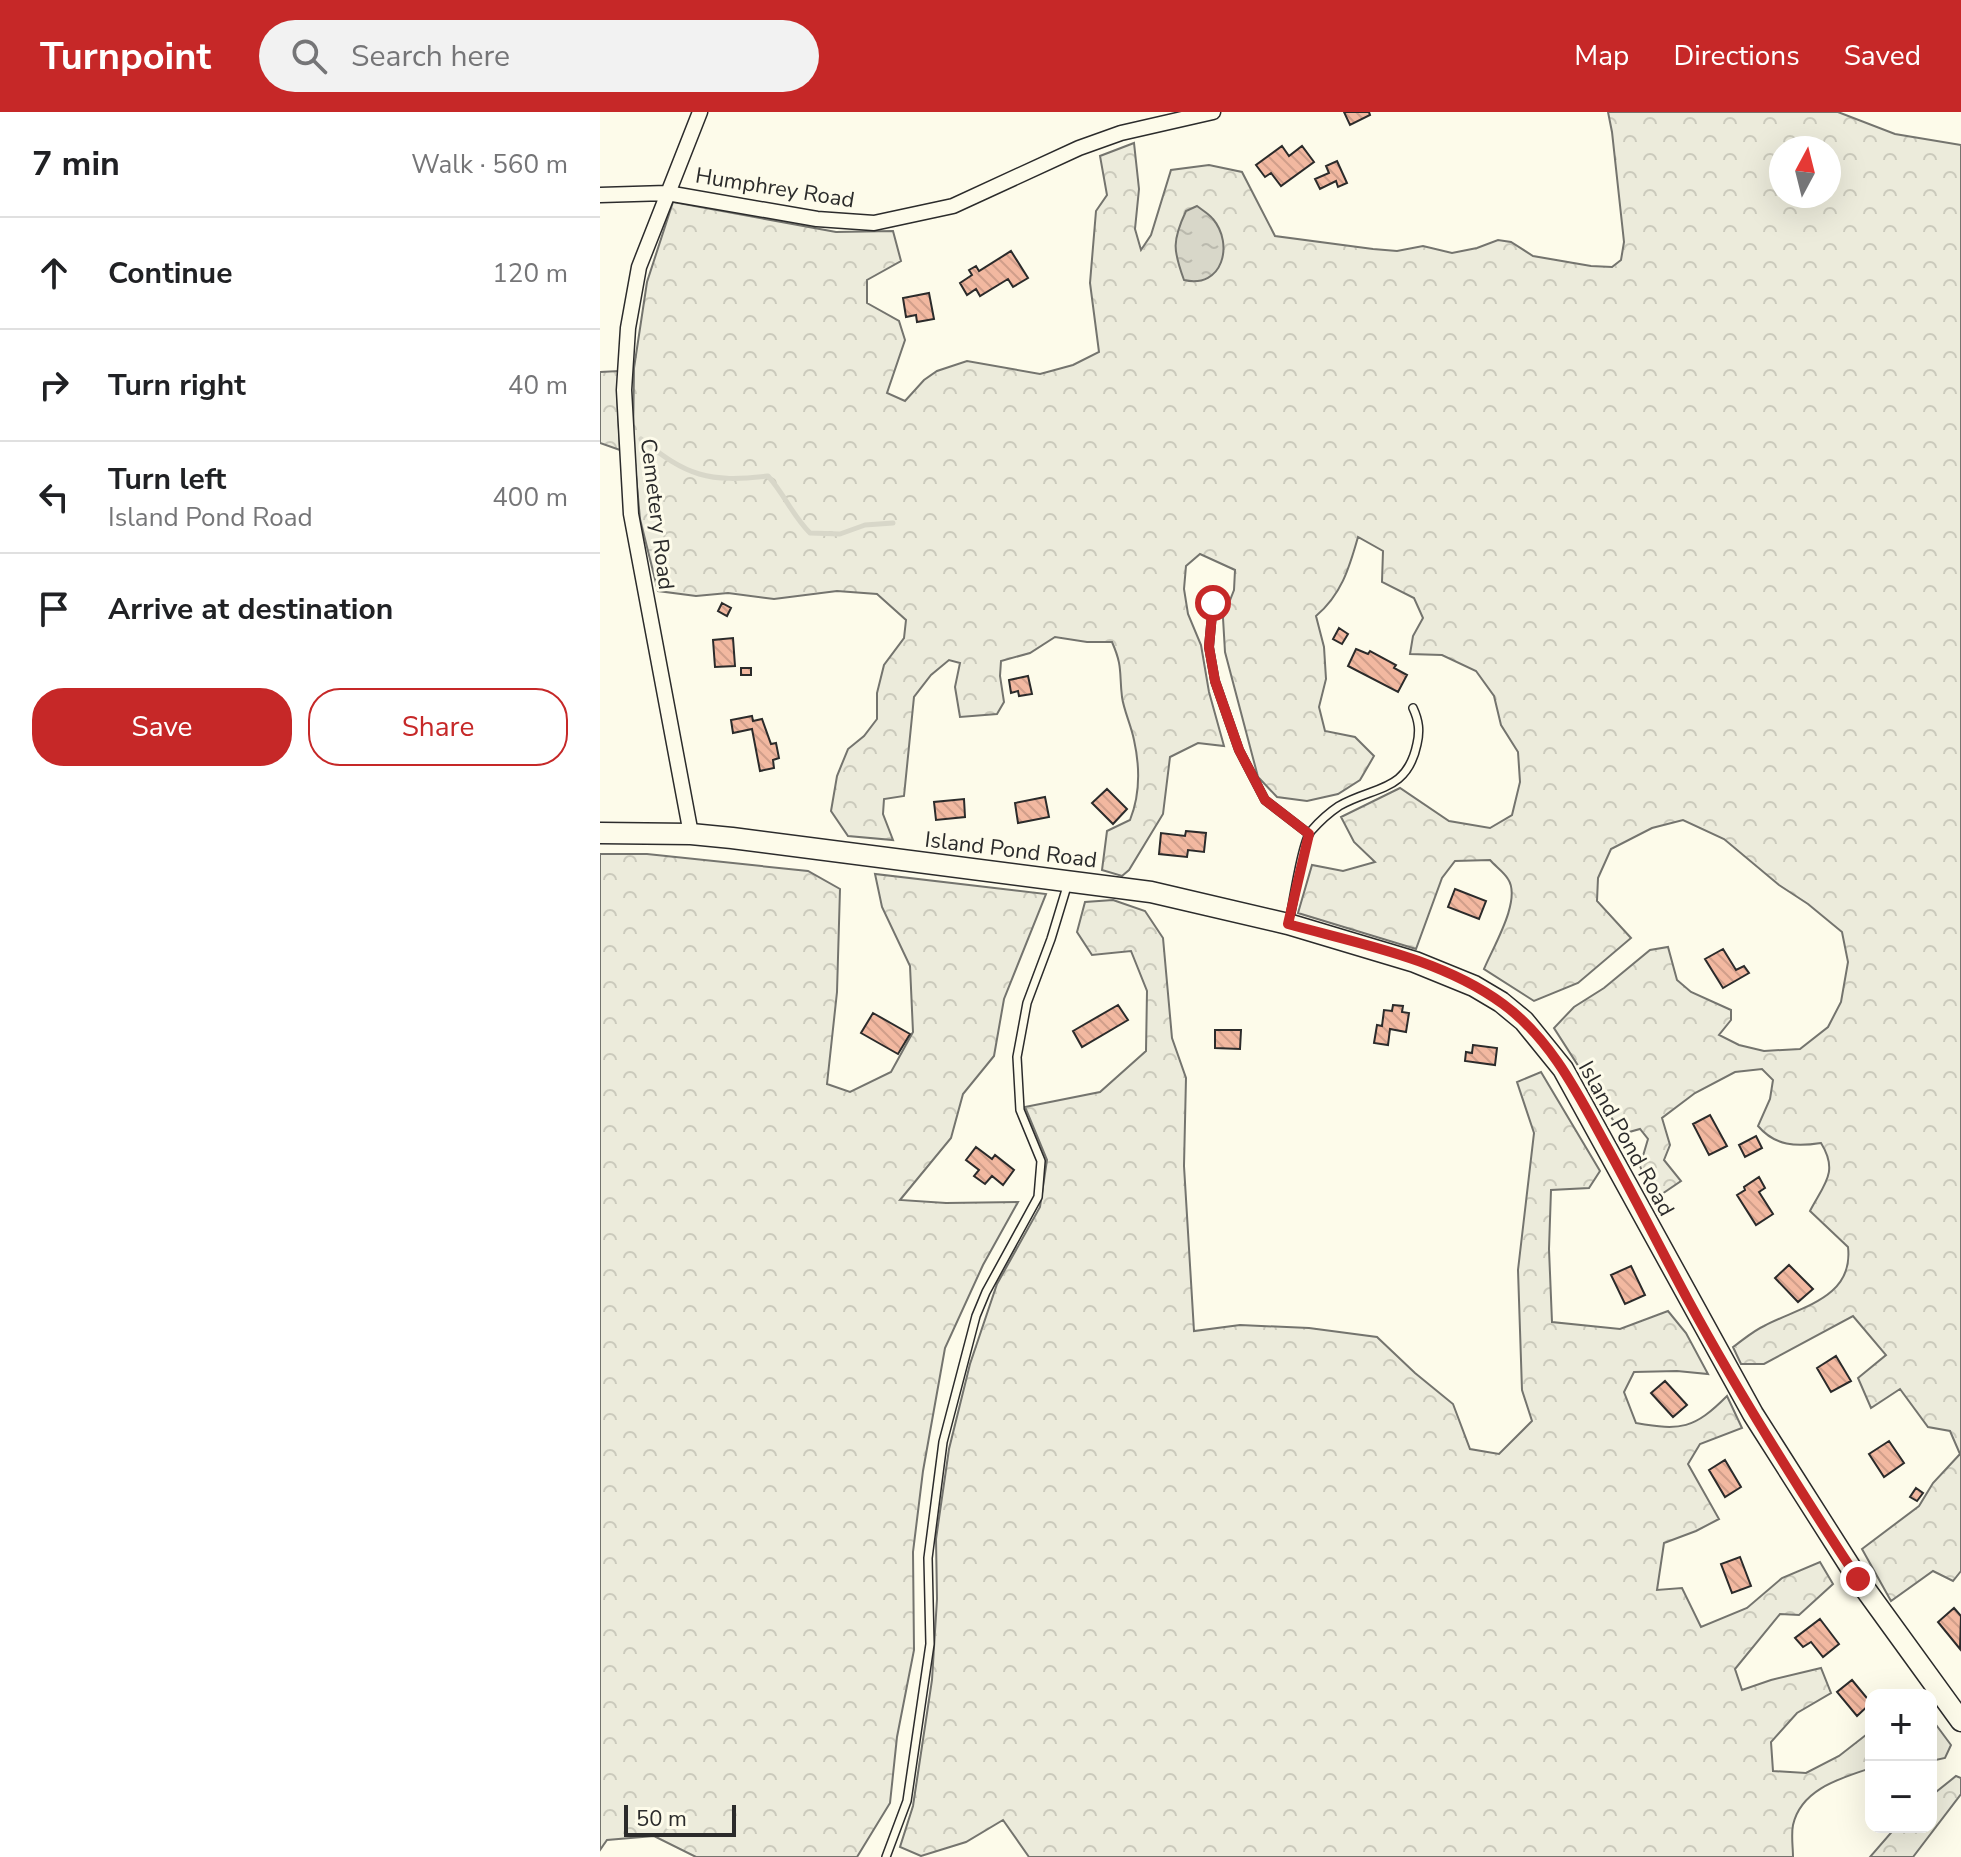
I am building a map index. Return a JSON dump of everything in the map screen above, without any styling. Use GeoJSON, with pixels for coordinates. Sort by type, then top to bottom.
{"type":"FeatureCollection","features":[{"type":"Feature","properties":{"kind":"street","name":"Cemetery Road"},"geometry":{"type":"LineString","coordinates":[[691,834],[633,527],[624,415],[625,359],[639,267],[700,112]]}},
{"type":"Feature","properties":{"kind":"street","name":"Humphrey Road"},"geometry":{"type":"LineString","coordinates":[[600,195],[667,193],[817,219],[874,223],[953,206],[1079,148],[1121,133],[1213,112]]}},
{"type":"Feature","properties":{"kind":"street","name":"Island Pond Road"},"geometry":{"type":"LineString","coordinates":[[600,833],[691,834],[1069,880],[1189,899],[1387,953],[1460,979],[1501,1002],[1538,1036],[1575,1089],[1713,1345],[1787,1470],[1866,1592],[1961,1721]]}},
{"type":"Feature","properties":{"kind":"lane"},"geometry":{"type":"LineString","coordinates":[[1213,603],[1209,647],[1215,681],[1239,750],[1265,800],[1309,834]]}},
{"type":"Feature","properties":{"kind":"lane"},"geometry":{"type":"LineString","coordinates":[[1288,924],[1309,834],[1338,807],[1389,786],[1406,773],[1415,755],[1418,737],[1419,720],[1413,708]]}},
{"type":"Feature","properties":{"kind":"lane"},"geometry":{"type":"LineString","coordinates":[[886,1857],[907,1801],[930,1644],[928,1558],[943,1442],[976,1316],[1038,1197],[1041,1161],[1020,1110],[1017,1057],[1027,1003],[1069,880]]}},
{"type":"Feature","properties":{"kind":"green space"},"geometry":{"type":"Polygon","coordinates":[[[1608,112],[1838,112],[1895,134],[1961,145],[1961,1571],[1953,1581],[1933,1571],[1891,1601],[1862,1549],[1919,1506],[1933,1483],[1960,1454],[1950,1431],[1928,1427],[1900,1389],[1871,1408],[1858,1378],[1886,1355],[1853,1316],[1764,1364],[1741,1364],[1733,1347],[1760,1328],[1821,1299],[1842,1279],[1848,1265],[1848,1247],[1810,1211],[1828,1178],[1829,1162],[1821,1143],[1786,1144],[1765,1133],[1758,1126],[1770,1099],[1773,1080],[1762,1069],[1735,1072],[1695,1093],[1662,1118],[1670,1145],[1664,1160],[1681,1181],[1653,1200],[1640,1166],[1648,1139],[1640,1129],[1622,1134],[1554,1028],[1574,1007],[1604,988],[1650,950],[1668,947],[1677,980],[1691,992],[1731,1010],[1731,1020],[1719,1035],[1739,1045],[1764,1051],[1800,1049],[1828,1027],[1841,1002],[1848,962],[1842,932],[1724,839],[1683,820],[1652,828],[1611,849],[1598,878],[1597,901],[1631,938],[1578,983],[1534,1001],[1484,969],[1505,924],[1511,899],[1508,879],[1490,860],[1455,861],[1442,878],[1416,949],[1298,913],[1312,865],[1343,871],[1375,862],[1354,842],[1341,817],[1400,788],[1449,821],[1490,828],[1512,815],[1520,782],[1518,752],[1501,725],[1494,696],[1476,671],[1442,655],[1410,654],[1413,636],[1423,618],[1414,598],[1382,582],[1383,551],[1358,537],[1343,581],[1316,616],[1324,647],[1326,679],[1319,707],[1325,731],[1355,737],[1374,756],[1360,780],[1338,794],[1307,801],[1277,797],[1258,777],[1225,652],[1223,618],[1234,590],[1235,570],[1200,554],[1186,566],[1184,589],[1188,614],[1201,645],[1209,692],[1224,746],[1198,743],[1170,757],[1163,814],[1129,870],[1122,876],[1102,870],[1107,831],[1130,820],[1136,801],[1138,771],[1134,740],[1122,697],[1119,664],[1112,642],[1055,637],[1030,653],[1001,661],[1004,702],[997,714],[960,717],[955,687],[960,663],[949,660],[931,675],[914,697],[904,796],[884,799],[883,814],[893,840],[848,836],[831,811],[837,776],[848,749],[864,736],[877,719],[877,693],[884,665],[904,638],[906,620],[877,594],[837,591],[774,599],[728,593],[696,596],[658,591],[640,519],[633,442],[634,368],[647,282],[673,202],[836,232],[893,231],[901,261],[867,280],[867,303],[899,321],[905,340],[887,393],[905,401],[937,371],[967,361],[1040,374],[1073,365],[1099,352],[1090,283],[1096,211],[1107,195],[1100,156],[1134,143],[1139,189],[1135,229],[1141,250],[1151,235],[1171,170],[1209,165],[1242,172],[1275,236],[1397,251],[1423,246],[1452,253],[1498,240],[1511,242],[1533,256],[1612,267],[1621,260],[1624,242],[1608,112]]]}},
{"type":"Feature","properties":{"kind":"green space"},"geometry":{"type":"Polygon","coordinates":[[[619,371],[620,450],[600,443],[600,372],[619,371]]]}},
{"type":"Feature","properties":{"kind":"green space"},"geometry":{"type":"Polygon","coordinates":[[[600,854],[647,854],[808,871],[840,889],[837,992],[827,1084],[850,1092],[891,1072],[913,1032],[910,966],[882,907],[875,874],[1046,894],[1004,999],[994,1056],[963,1094],[951,1138],[900,1200],[1018,1202],[983,1265],[945,1348],[923,1471],[913,1552],[914,1650],[897,1737],[890,1803],[857,1857],[696,1857],[654,1836],[607,1840],[600,1850],[600,854]]]}},
{"type":"Feature","properties":{"kind":"green space"},"geometry":{"type":"Polygon","coordinates":[[[1113,900],[1145,911],[1163,938],[1172,1038],[1186,1078],[1184,1166],[1194,1331],[1240,1325],[1309,1328],[1377,1337],[1453,1404],[1470,1449],[1499,1454],[1532,1421],[1522,1390],[1518,1270],[1534,1133],[1517,1082],[1541,1072],[1600,1171],[1589,1188],[1551,1190],[1549,1249],[1552,1322],[1620,1329],[1668,1311],[1686,1333],[1708,1374],[1634,1372],[1624,1392],[1636,1423],[1665,1427],[1686,1425],[1705,1415],[1727,1396],[1742,1428],[1700,1444],[1688,1464],[1719,1519],[1664,1543],[1657,1590],[1682,1588],[1701,1627],[1747,1608],[1782,1578],[1820,1562],[1833,1584],[1799,1615],[1780,1614],[1735,1669],[1742,1690],[1821,1668],[1831,1693],[1797,1713],[1771,1742],[1773,1771],[1806,1773],[1839,1756],[1865,1736],[1865,1770],[1824,1787],[1804,1802],[1797,1813],[1792,1829],[1793,1857],[1029,1857],[1003,1820],[966,1842],[921,1856],[900,1847],[913,1806],[932,1680],[937,1599],[936,1539],[949,1449],[970,1364],[997,1284],[1040,1207],[1047,1160],[1025,1107],[1100,1092],[1146,1051],[1147,991],[1131,951],[1092,955],[1077,932],[1085,902],[1113,900]]]}},
{"type":"Feature","properties":{"kind":"green space"},"geometry":{"type":"Polygon","coordinates":[[[1937,1726],[1951,1745],[1945,1758],[1937,1760],[1937,1726]]]}},
{"type":"Feature","properties":{"kind":"green space"},"geometry":{"type":"Polygon","coordinates":[[[1956,1776],[1961,1778],[1961,1794],[1937,1826],[1937,1791],[1956,1776]]]}},
{"type":"Feature","properties":{"kind":"green space"},"geometry":{"type":"Polygon","coordinates":[[[1891,1833],[1931,1833],[1913,1857],[1870,1857],[1891,1833]]]}},
{"type":"Feature","properties":{"kind":"water"},"geometry":{"type":"Polygon","coordinates":[[[1197,206],[1211,217],[1219,229],[1223,252],[1216,271],[1208,278],[1184,280],[1176,253],[1176,238],[1186,211],[1197,206]]]}},
{"type":"Feature","properties":{"kind":"building"},"geometry":{"type":"Polygon","coordinates":[[[1344,112],[1369,112],[1370,115],[1350,125],[1344,112]]]}},
{"type":"Feature","properties":{"kind":"building"},"geometry":{"type":"Polygon","coordinates":[[[1282,146],[1289,156],[1302,146],[1314,162],[1281,186],[1271,173],[1265,177],[1256,165],[1282,146]]]}},
{"type":"Feature","properties":{"kind":"building"},"geometry":{"type":"Polygon","coordinates":[[[1337,161],[1347,183],[1338,187],[1336,181],[1320,189],[1315,179],[1329,173],[1326,166],[1337,161]]]}},
{"type":"Feature","properties":{"kind":"building"},"geometry":{"type":"Polygon","coordinates":[[[1011,251],[1028,278],[1013,287],[1008,279],[980,296],[976,289],[967,295],[960,283],[972,275],[969,270],[976,266],[979,271],[1011,251]]]}},
{"type":"Feature","properties":{"kind":"building"},"geometry":{"type":"Polygon","coordinates":[[[929,293],[934,319],[917,322],[916,315],[906,317],[903,298],[929,293]]]}},
{"type":"Feature","properties":{"kind":"building"},"geometry":{"type":"Polygon","coordinates":[[[722,603],[731,608],[727,616],[718,611],[722,603]]]}},
{"type":"Feature","properties":{"kind":"building"},"geometry":{"type":"Polygon","coordinates":[[[1339,628],[1348,634],[1342,644],[1333,639],[1339,628]]]}},
{"type":"Feature","properties":{"kind":"building"},"geometry":{"type":"Polygon","coordinates":[[[733,638],[735,666],[715,667],[713,640],[733,638]]]}},
{"type":"Feature","properties":{"kind":"building"},"geometry":{"type":"Polygon","coordinates":[[[1356,649],[1368,654],[1370,651],[1396,665],[1394,668],[1407,675],[1398,692],[1348,666],[1356,649]]]}},
{"type":"Feature","properties":{"kind":"building"},"geometry":{"type":"Polygon","coordinates":[[[741,668],[751,668],[751,675],[741,675],[741,668]]]}},
{"type":"Feature","properties":{"kind":"building"},"geometry":{"type":"Polygon","coordinates":[[[1028,676],[1032,694],[1019,696],[1018,691],[1011,693],[1009,680],[1028,676]]]}},
{"type":"Feature","properties":{"kind":"building"},"geometry":{"type":"Polygon","coordinates":[[[752,716],[753,721],[762,719],[771,744],[776,743],[779,758],[773,760],[774,768],[760,771],[752,729],[733,733],[731,720],[752,716]]]}},
{"type":"Feature","properties":{"kind":"building"},"geometry":{"type":"Polygon","coordinates":[[[1107,789],[1127,809],[1113,824],[1092,803],[1107,789]]]}},
{"type":"Feature","properties":{"kind":"building"},"geometry":{"type":"Polygon","coordinates":[[[1045,797],[1049,817],[1018,823],[1015,803],[1045,797]]]}},
{"type":"Feature","properties":{"kind":"building"},"geometry":{"type":"Polygon","coordinates":[[[964,799],[965,817],[936,820],[934,802],[964,799]]]}},
{"type":"Feature","properties":{"kind":"building"},"geometry":{"type":"Polygon","coordinates":[[[1186,831],[1206,833],[1204,852],[1188,850],[1187,857],[1159,854],[1161,833],[1185,836],[1186,831]]]}},
{"type":"Feature","properties":{"kind":"building"},"geometry":{"type":"Polygon","coordinates":[[[1455,889],[1486,901],[1479,919],[1448,907],[1455,889]]]}},
{"type":"Feature","properties":{"kind":"building"},"geometry":{"type":"Polygon","coordinates":[[[1723,949],[1736,970],[1744,966],[1749,973],[1723,988],[1705,959],[1723,949]]]}},
{"type":"Feature","properties":{"kind":"building"},"geometry":{"type":"Polygon","coordinates":[[[1118,1005],[1128,1020],[1082,1047],[1073,1031],[1118,1005]]]}},
{"type":"Feature","properties":{"kind":"building"},"geometry":{"type":"Polygon","coordinates":[[[1393,1005],[1403,1006],[1402,1012],[1409,1013],[1406,1032],[1390,1029],[1388,1045],[1374,1043],[1377,1025],[1382,1026],[1384,1010],[1392,1011],[1393,1005]]]}},
{"type":"Feature","properties":{"kind":"building"},"geometry":{"type":"Polygon","coordinates":[[[873,1013],[910,1034],[898,1054],[861,1033],[873,1013]]]}},
{"type":"Feature","properties":{"kind":"building"},"geometry":{"type":"Polygon","coordinates":[[[1215,1030],[1241,1030],[1240,1049],[1215,1048],[1215,1030]]]}},
{"type":"Feature","properties":{"kind":"building"},"geometry":{"type":"Polygon","coordinates":[[[1473,1045],[1497,1048],[1495,1065],[1465,1061],[1466,1052],[1472,1053],[1473,1045]]]}},
{"type":"Feature","properties":{"kind":"building"},"geometry":{"type":"Polygon","coordinates":[[[1710,1115],[1727,1146],[1709,1155],[1693,1124],[1710,1115]]]}},
{"type":"Feature","properties":{"kind":"building"},"geometry":{"type":"Polygon","coordinates":[[[1756,1136],[1762,1148],[1745,1157],[1739,1145],[1756,1136]]]}},
{"type":"Feature","properties":{"kind":"building"},"geometry":{"type":"Polygon","coordinates":[[[976,1147],[992,1159],[995,1155],[1014,1170],[1003,1185],[992,1176],[985,1184],[974,1176],[979,1170],[966,1160],[976,1147]]]}},
{"type":"Feature","properties":{"kind":"building"},"geometry":{"type":"Polygon","coordinates":[[[1759,1177],[1765,1188],[1759,1192],[1773,1214],[1756,1225],[1737,1195],[1759,1177]]]}},
{"type":"Feature","properties":{"kind":"building"},"geometry":{"type":"Polygon","coordinates":[[[1789,1265],[1813,1289],[1798,1302],[1775,1278],[1789,1265]]]}},
{"type":"Feature","properties":{"kind":"building"},"geometry":{"type":"Polygon","coordinates":[[[1631,1266],[1645,1295],[1625,1304],[1611,1275],[1631,1266]]]}},
{"type":"Feature","properties":{"kind":"building"},"geometry":{"type":"Polygon","coordinates":[[[1836,1356],[1851,1381],[1831,1392],[1817,1368],[1836,1356]]]}},
{"type":"Feature","properties":{"kind":"building"},"geometry":{"type":"Polygon","coordinates":[[[1665,1381],[1687,1405],[1673,1417],[1651,1393],[1665,1381]]]}},
{"type":"Feature","properties":{"kind":"building"},"geometry":{"type":"Polygon","coordinates":[[[1889,1441],[1904,1463],[1884,1477],[1869,1454],[1889,1441]]]}},
{"type":"Feature","properties":{"kind":"building"},"geometry":{"type":"Polygon","coordinates":[[[1725,1460],[1741,1487],[1725,1497],[1709,1470],[1725,1460]]]}},
{"type":"Feature","properties":{"kind":"building"},"geometry":{"type":"Polygon","coordinates":[[[1916,1488],[1923,1493],[1917,1501],[1910,1497],[1916,1488]]]}},
{"type":"Feature","properties":{"kind":"building"},"geometry":{"type":"Polygon","coordinates":[[[1740,1557],[1751,1586],[1732,1593],[1721,1564],[1740,1557]]]}},
{"type":"Feature","properties":{"kind":"building"},"geometry":{"type":"Polygon","coordinates":[[[1954,1608],[1961,1616],[1960,1649],[1938,1622],[1954,1608]]]}},
{"type":"Feature","properties":{"kind":"building"},"geometry":{"type":"Polygon","coordinates":[[[1820,1619],[1839,1644],[1823,1657],[1811,1642],[1803,1647],[1795,1638],[1820,1619]]]}},
{"type":"Feature","properties":{"kind":"building"},"geometry":{"type":"Polygon","coordinates":[[[1852,1680],[1865,1696],[1865,1709],[1857,1716],[1837,1692],[1852,1680]]]}},
{"type":"Feature","properties":{"kind":"waterway"},"geometry":{"type":"LineString","coordinates":[[641,439],[672,461],[699,474],[729,478],[768,476],[810,533],[840,534],[865,525],[893,523]]}},
{"type":"Feature","properties":{"kind":"route"},"geometry":{"type":"LineString","coordinates":[[1213,603],[1209,647],[1215,681],[1239,750],[1265,800],[1309,834],[1288,924],[1387,953],[1460,979],[1501,1002],[1538,1036],[1575,1089],[1753,1414],[1858,1579]]}}]}
